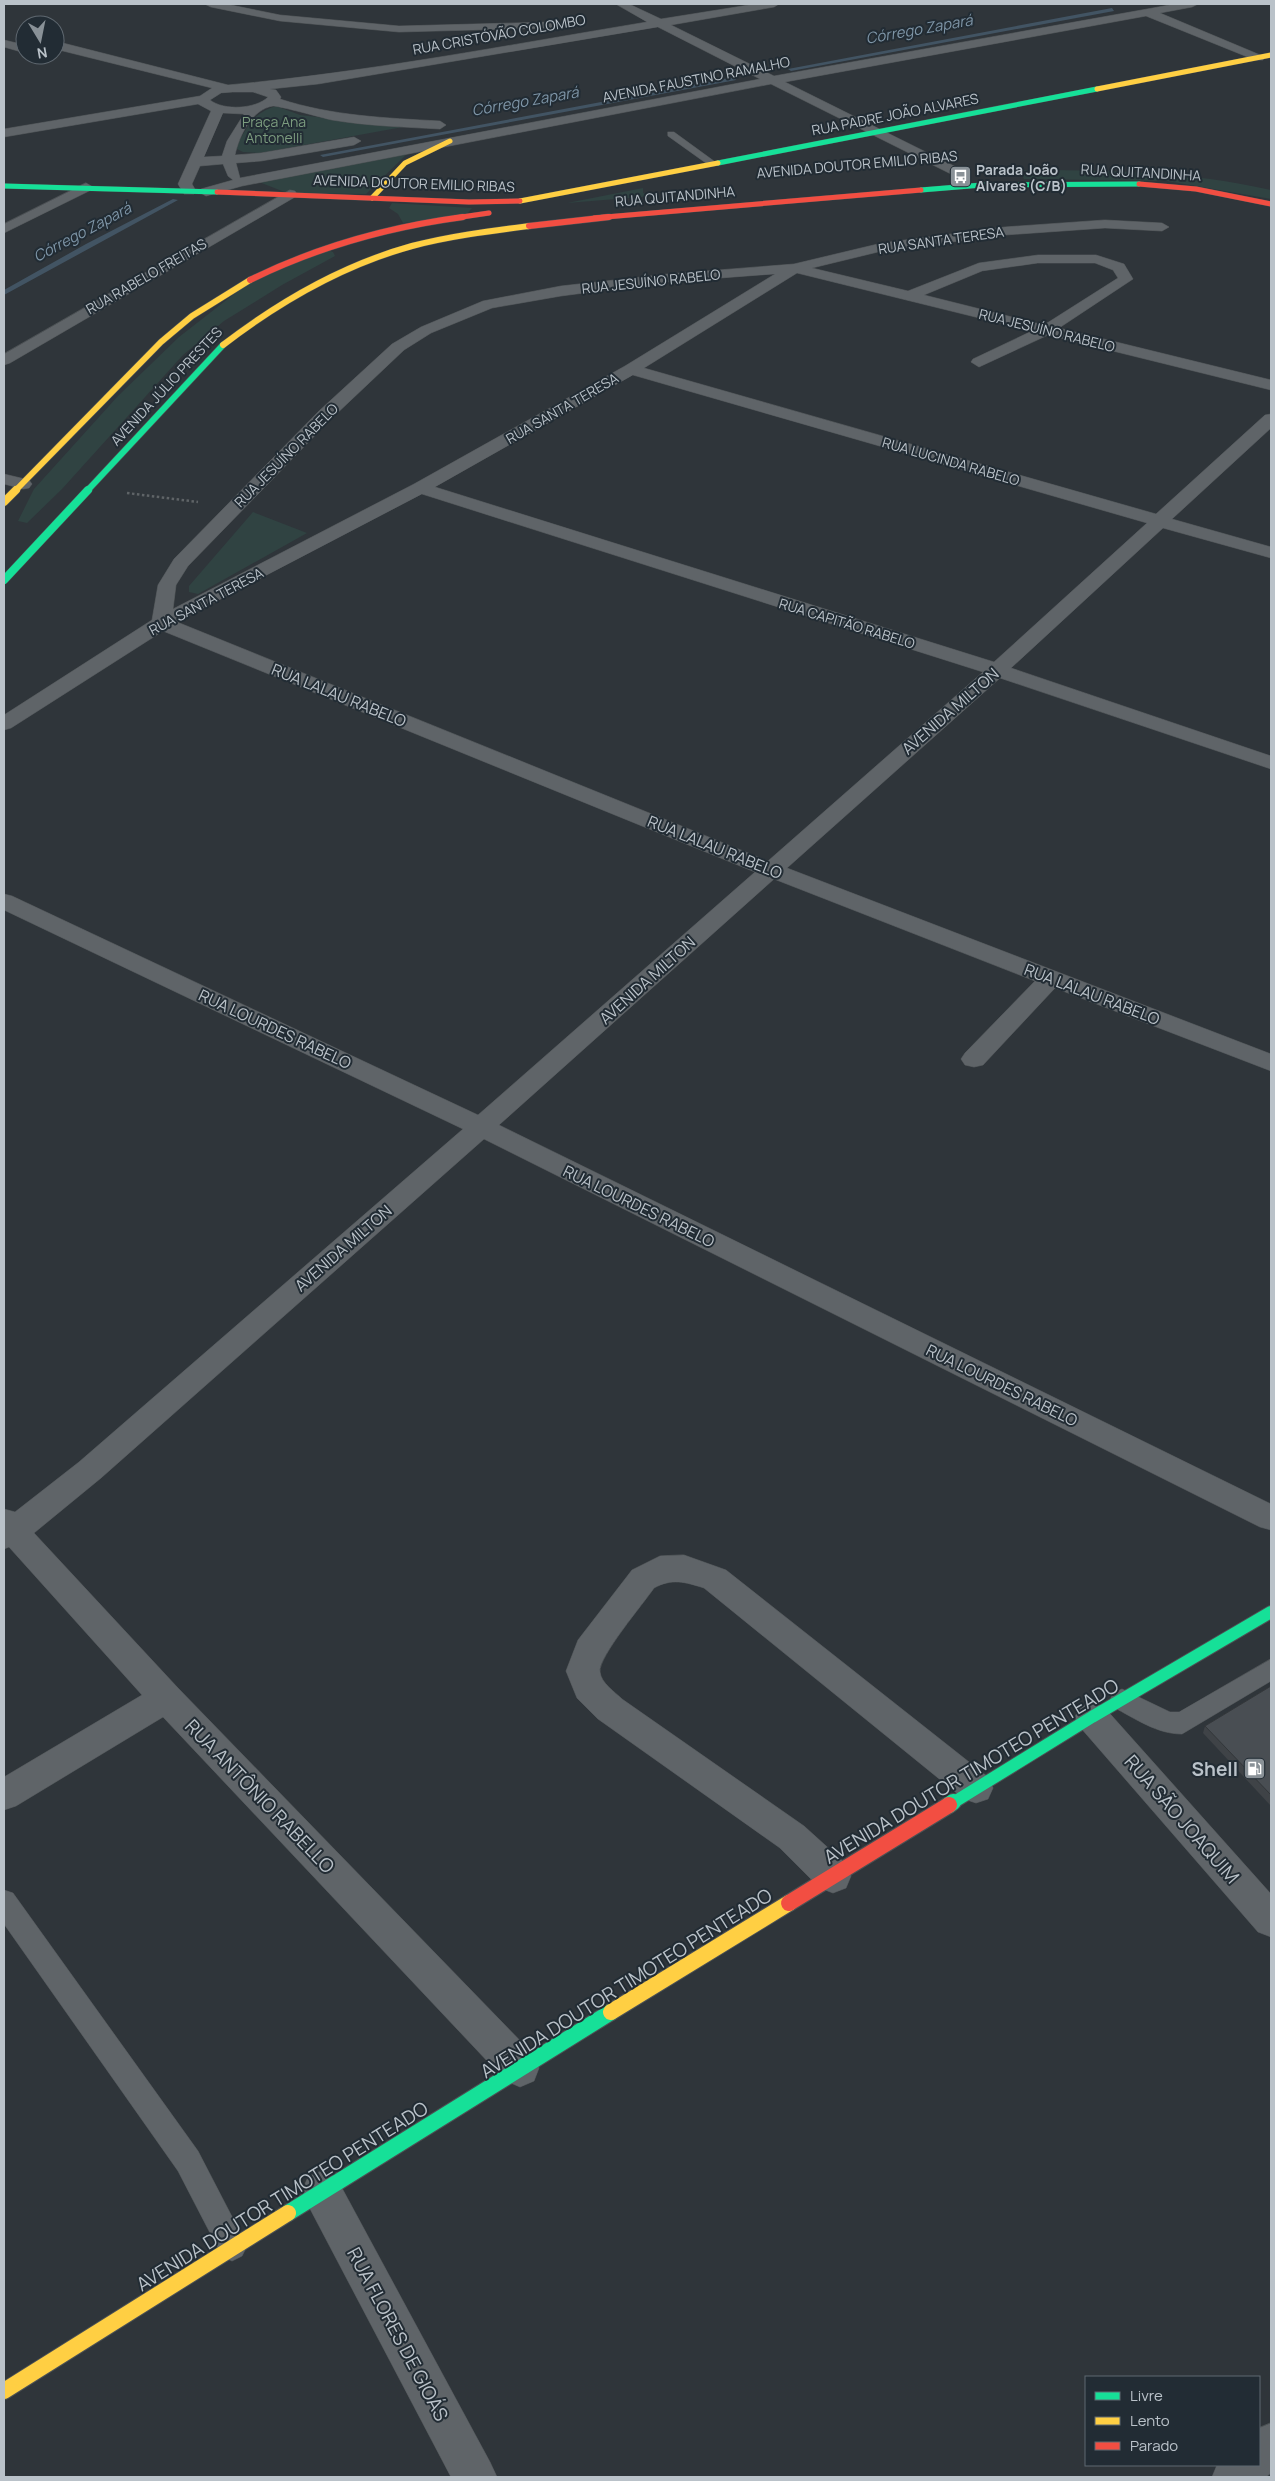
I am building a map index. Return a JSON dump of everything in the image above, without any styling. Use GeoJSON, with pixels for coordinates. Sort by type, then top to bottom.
{"type":"FeatureCollection","features":[{"type":"Feature","properties":{"kind":"main road","name":"RUA PADRE JOÃO ALVARES"},"geometry":{"type":"LineString","coordinates":[[524,201],[623,180],[878,133],[1265,56]]}},
{"type":"Feature","properties":{"kind":"main road"},"geometry":{"type":"LineString","coordinates":[[372,198],[405,163],[450,141]]}},
{"type":"Feature","properties":{"kind":"main road","name":"AVENIDA DOUTOR EMILIO RIBAS"},"geometry":{"type":"LineString","coordinates":[[932,172],[956,170]]}},
{"type":"Feature","properties":{"kind":"main road"},"geometry":{"type":"LineString","coordinates":[[623,180],[631,190]]}},
{"type":"Feature","properties":{"kind":"main road","name":"AVENIDA DOUTOR EMILIO RIBAS"},"geometry":{"type":"LineString","coordinates":[[4,186],[103,189],[240,182],[290,194]]}},
{"type":"Feature","properties":{"kind":"main road","name":"RUA QUITANDINHA"},"geometry":{"type":"LineString","coordinates":[[559,221],[991,184],[1141,184],[1196,189],[1271,204]]}},
{"type":"Feature","properties":{"kind":"main road","name":"AVENIDA DOUTOR EMILIO RIBAS"},"geometry":{"type":"LineString","coordinates":[[187,185],[206,192],[372,198],[390,203],[524,201],[559,221]]}},
{"type":"Feature","properties":{"kind":"main road","name":"AVENIDA DOUTOR EMILIO RIBAS"},"geometry":{"type":"LineString","coordinates":[[539,210],[562,205]]}},
{"type":"Feature","properties":{"kind":"main road","name":"AVENIDA JÚLIO PRESTES"},"geometry":{"type":"LineString","coordinates":[[4,502],[142,360],[191,316],[245,281],[335,243],[405,225],[539,210]]}},
{"type":"Feature","properties":{"kind":"main road"},"geometry":{"type":"LineString","coordinates":[[335,243],[375,221]]}},
{"type":"Feature","properties":{"kind":"main road","name":"AVENIDA JÚLIO PRESTES"},"geometry":{"type":"LineString","coordinates":[[4,580],[92,488],[218,349],[248,324],[290,298],[378,257],[436,240],[559,221]]}},
{"type":"Feature","properties":{"kind":"main road","name":"AVENIDA DOUTOR TIMOTEO PENTEADO"},"geometry":{"type":"LineString","coordinates":[[4,2391],[232,2246],[520,2068],[1092,1717],[1271,1612]]}},
{"type":"Feature","properties":{"kind":"street"},"geometry":{"type":"LineString","coordinates":[[212,4],[280,18],[398,29],[564,24]]}},
{"type":"Feature","properties":{"kind":"street"},"geometry":{"type":"LineString","coordinates":[[621,4],[956,170]]}},
{"type":"Feature","properties":{"kind":"street","name":"RUA CRISTÓVÃO COLOMBO"},"geometry":{"type":"LineString","coordinates":[[235,88],[318,80],[774,4]]}},
{"type":"Feature","properties":{"kind":"street"},"geometry":{"type":"LineString","coordinates":[[1036,19],[1124,4],[1265,56]]}},
{"type":"Feature","properties":{"kind":"street","name":"AVENIDA FAUSTINO RAMALHO"},"geometry":{"type":"LineString","coordinates":[[206,192],[240,182],[450,141],[1192,4]]}},
{"type":"Feature","properties":{"kind":"street"},"geometry":{"type":"LineString","coordinates":[[593,22],[646,16],[674,8]]}},
{"type":"Feature","properties":{"kind":"street"},"geometry":{"type":"LineString","coordinates":[[65,47],[235,88],[264,90],[274,99],[297,109],[355,118],[445,124],[384,135]]}},
{"type":"Feature","properties":{"kind":"street"},"geometry":{"type":"LineString","coordinates":[[65,60],[209,102],[217,116],[195,162],[187,185]]}},
{"type":"Feature","properties":{"kind":"street","name":"AVENIDA FAUSTINO RAMALHO"},"geometry":{"type":"LineString","coordinates":[[733,73],[772,66]]}},
{"type":"Feature","properties":{"kind":"street","name":"RUA CRISTÓVÃO COLOMBO"},"geometry":{"type":"LineString","coordinates":[[209,102],[254,108],[274,99],[285,90],[318,80]]}},
{"type":"Feature","properties":{"kind":"street"},"geometry":{"type":"LineString","coordinates":[[4,134],[158,108],[209,102],[235,88]]}},
{"type":"Feature","properties":{"kind":"street"},"geometry":{"type":"LineString","coordinates":[[240,182],[228,161],[228,154],[236,136],[254,108]]}},
{"type":"Feature","properties":{"kind":"street"},"geometry":{"type":"LineString","coordinates":[[195,162],[261,157],[365,139]]}},
{"type":"Feature","properties":{"kind":"street"},"geometry":{"type":"LineString","coordinates":[[4,228],[86,187]]}},
{"type":"Feature","properties":{"kind":"street","name":"RUA RABELO FREITAS"},"geometry":{"type":"LineString","coordinates":[[4,360],[290,194]]}},
{"type":"Feature","properties":{"kind":"street","name":"RUA SANTA TERESA"},"geometry":{"type":"LineString","coordinates":[[4,724],[161,623],[420,488],[630,369],[795,268],[835,256],[882,247],[1005,230],[1106,224],[1162,227]]}},
{"type":"Feature","properties":{"kind":"street"},"geometry":{"type":"LineString","coordinates":[[910,296],[978,267],[1038,259],[1096,259],[1119,267],[1126,279],[1046,330],[979,362]]}},
{"type":"Feature","properties":{"kind":"street","name":"RUA JESUÍNO RABELO"},"geometry":{"type":"LineString","coordinates":[[161,623],[167,586],[181,563],[326,415],[398,347],[426,330],[488,304],[562,291],[668,278],[795,268],[1271,385]]}},
{"type":"Feature","properties":{"kind":"street","name":"RUA LUCINDA RABELO"},"geometry":{"type":"LineString","coordinates":[[630,369],[1271,553]]}},
{"type":"Feature","properties":{"kind":"street","name":"AVENIDA MILTON"},"geometry":{"type":"LineString","coordinates":[[7,1529],[90,1470],[481,1127],[997,670],[1271,419]]}},
{"type":"Feature","properties":{"kind":"street"},"geometry":{"type":"LineString","coordinates":[[4,479],[23,484]]}},
{"type":"Feature","properties":{"kind":"street","name":"RUA CAPITÃO RABELO"},"geometry":{"type":"LineString","coordinates":[[420,488],[997,670],[1271,763]]}},
{"type":"Feature","properties":{"kind":"street","name":"RUA LALAU RABELO"},"geometry":{"type":"LineString","coordinates":[[161,623],[771,870],[1271,1063]]}},
{"type":"Feature","properties":{"kind":"street","name":"RUA LOURDES RABELO"},"geometry":{"type":"LineString","coordinates":[[4,901],[481,1127],[1271,1518]]}},
{"type":"Feature","properties":{"kind":"street"},"geometry":{"type":"LineString","coordinates":[[974,1060],[1051,978]]}},
{"type":"Feature","properties":{"kind":"street","name":"RUA ANTÔNIO RABELLO"},"geometry":{"type":"LineString","coordinates":[[7,1529],[520,2068]]}},
{"type":"Feature","properties":{"kind":"street"},"geometry":{"type":"LineString","coordinates":[[833,1876],[792,1837],[610,1709],[589,1688],[583,1671],[590,1650],[643,1579],[660,1569],[684,1568],[715,1579],[976,1788]]}},
{"type":"Feature","properties":{"kind":"street"},"geometry":{"type":"LineString","coordinates":[[4,1795],[166,1698]]}},
{"type":"Feature","properties":{"kind":"street","name":"RUA SÃO JOAQUIM"},"geometry":{"type":"LineString","coordinates":[[1092,1717],[1271,1920]]}},
{"type":"Feature","properties":{"kind":"street","name":"RUA FLORES DE GIOÁS"},"geometry":{"type":"LineString","coordinates":[[322,2191],[475,2477]]}},
{"type":"Feature","properties":{"kind":"street"},"geometry":{"type":"LineString","coordinates":[[1260,2455],[1271,2446]]}},
{"type":"Feature","properties":{"kind":"street"},"geometry":{"type":"LineString","coordinates":[[1234,2477],[1247,2466]]}},
{"type":"Feature","properties":{"kind":"lane"},"geometry":{"type":"LineString","coordinates":[[671,134],[713,164]]}},
{"type":"Feature","properties":{"kind":"lane"},"geometry":{"type":"LineString","coordinates":[[1122,1700],[1167,1723],[1182,1723],[1271,1669]]}},
{"type":"Feature","properties":{"kind":"lane"},"geometry":{"type":"LineString","coordinates":[[4,1902],[188,2161],[232,2246]]}},
{"type":"Feature","properties":{"kind":"path"},"geometry":{"type":"LineString","coordinates":[[92,488],[235,507]]}},
{"type":"Feature","properties":{"kind":"green space","name":"Praça Ana Antonelli"},"geometry":{"type":"Polygon","coordinates":[[[276,106],[300,115],[403,127],[260,153],[243,152],[235,148],[255,117],[276,106]]]}},
{"type":"Feature","properties":{"kind":"green space","name":"Praça Ana Antonelli"},"geometry":{"type":"Polygon","coordinates":[[[410,151],[366,194],[287,193],[254,180],[410,151]]]}},
{"type":"Feature","properties":{"kind":"green space"},"geometry":{"type":"Polygon","coordinates":[[[1018,170],[1114,171],[1177,175],[1271,190],[1271,199],[1167,181],[1024,179],[1018,170]]]}},
{"type":"Feature","properties":{"kind":"green space"},"geometry":{"type":"Polygon","coordinates":[[[643,188],[643,193],[653,196],[567,203],[643,188]]]}},
{"type":"Feature","properties":{"kind":"green space"},"geometry":{"type":"Polygon","coordinates":[[[392,203],[472,208],[467,214],[403,223],[398,214],[389,208],[392,203]]]}},
{"type":"Feature","properties":{"kind":"green space"},"geometry":{"type":"Polygon","coordinates":[[[325,249],[333,252],[335,256],[282,285],[224,321],[183,355],[62,489],[27,523],[18,521],[34,489],[118,396],[179,337],[247,284],[325,249]]]}},
{"type":"Feature","properties":{"kind":"green space"},"geometry":{"type":"Polygon","coordinates":[[[253,512],[307,533],[198,594],[189,592],[189,586],[253,512]]]}},
{"type":"Feature","properties":{"kind":"building","name":"Shell"},"geometry":{"type":"Polygon","coordinates":[[[1271,1686],[1271,1795],[1205,1726],[1271,1686]]]}},
{"type":"Feature","properties":{"kind":"waterway","name":"Córrego Zapará"},"geometry":{"type":"LineString","coordinates":[[791,69],[1112,10]]}},
{"type":"Feature","properties":{"kind":"waterway","name":"Córrego Zapará"},"geometry":{"type":"LineString","coordinates":[[323,155],[734,79]]}},
{"type":"Feature","properties":{"kind":"waterway","name":"Córrego Zapará"},"geometry":{"type":"LineString","coordinates":[[4,293],[88,245],[175,200]]}},
{"type":"Feature","properties":{"kind":"traffic: fast"},"geometry":{"type":"LineString","coordinates":[[718,163],[1097,89]]}},
{"type":"Feature","properties":{"kind":"traffic: fast"},"geometry":{"type":"LineString","coordinates":[[921,190],[982,185],[1139,184]]}},
{"type":"Feature","properties":{"kind":"traffic: fast"},"geometry":{"type":"LineString","coordinates":[[4,186],[217,192]]}},
{"type":"Feature","properties":{"kind":"traffic: fast"},"geometry":{"type":"LineString","coordinates":[[4,580],[223,345]]}},
{"type":"Feature","properties":{"kind":"traffic: fast"},"geometry":{"type":"LineString","coordinates":[[949,1805],[1092,1717],[1271,1612]]}},
{"type":"Feature","properties":{"kind":"traffic: fast"},"geometry":{"type":"LineString","coordinates":[[288,2213],[611,2012]]}},
{"type":"Feature","properties":{"kind":"traffic: slow"},"geometry":{"type":"LineString","coordinates":[[1097,89],[1271,55]]}},
{"type":"Feature","properties":{"kind":"traffic: slow"},"geometry":{"type":"LineString","coordinates":[[372,198],[405,163],[450,141]]}},
{"type":"Feature","properties":{"kind":"traffic: slow"},"geometry":{"type":"LineString","coordinates":[[520,201],[718,163]]}},
{"type":"Feature","properties":{"kind":"traffic: slow"},"geometry":{"type":"LineString","coordinates":[[223,345],[270,311],[297,295],[325,280],[382,256],[438,240],[529,226]]}},
{"type":"Feature","properties":{"kind":"traffic: slow"},"geometry":{"type":"LineString","coordinates":[[4,502],[161,342],[192,316],[250,280]]}},
{"type":"Feature","properties":{"kind":"traffic: slow"},"geometry":{"type":"LineString","coordinates":[[611,2012],[789,1903]]}},
{"type":"Feature","properties":{"kind":"traffic: slow"},"geometry":{"type":"LineString","coordinates":[[4,2391],[288,2213]]}},
{"type":"Feature","properties":{"kind":"traffic: jam"},"geometry":{"type":"LineString","coordinates":[[1139,184],[1196,189],[1271,204]]}},
{"type":"Feature","properties":{"kind":"traffic: jam"},"geometry":{"type":"LineString","coordinates":[[529,226],[559,221],[921,190]]}},
{"type":"Feature","properties":{"kind":"traffic: jam"},"geometry":{"type":"LineString","coordinates":[[217,192],[469,202],[520,201]]}},
{"type":"Feature","properties":{"kind":"traffic: jam"},"geometry":{"type":"LineString","coordinates":[[250,280],[278,266],[337,244],[397,228],[489,213]]}},
{"type":"Feature","properties":{"kind":"traffic: jam"},"geometry":{"type":"LineString","coordinates":[[789,1903],[949,1805]]}},
{"type":"Feature","properties":{"kind":"place","name":"Parada João Alvares (C/B)"},"geometry":{"type":"Point","coordinates":[960,177]}},
{"type":"Feature","properties":{"kind":"place","name":"Shell"},"geometry":{"type":"Point","coordinates":[1254,1769]}}]}
